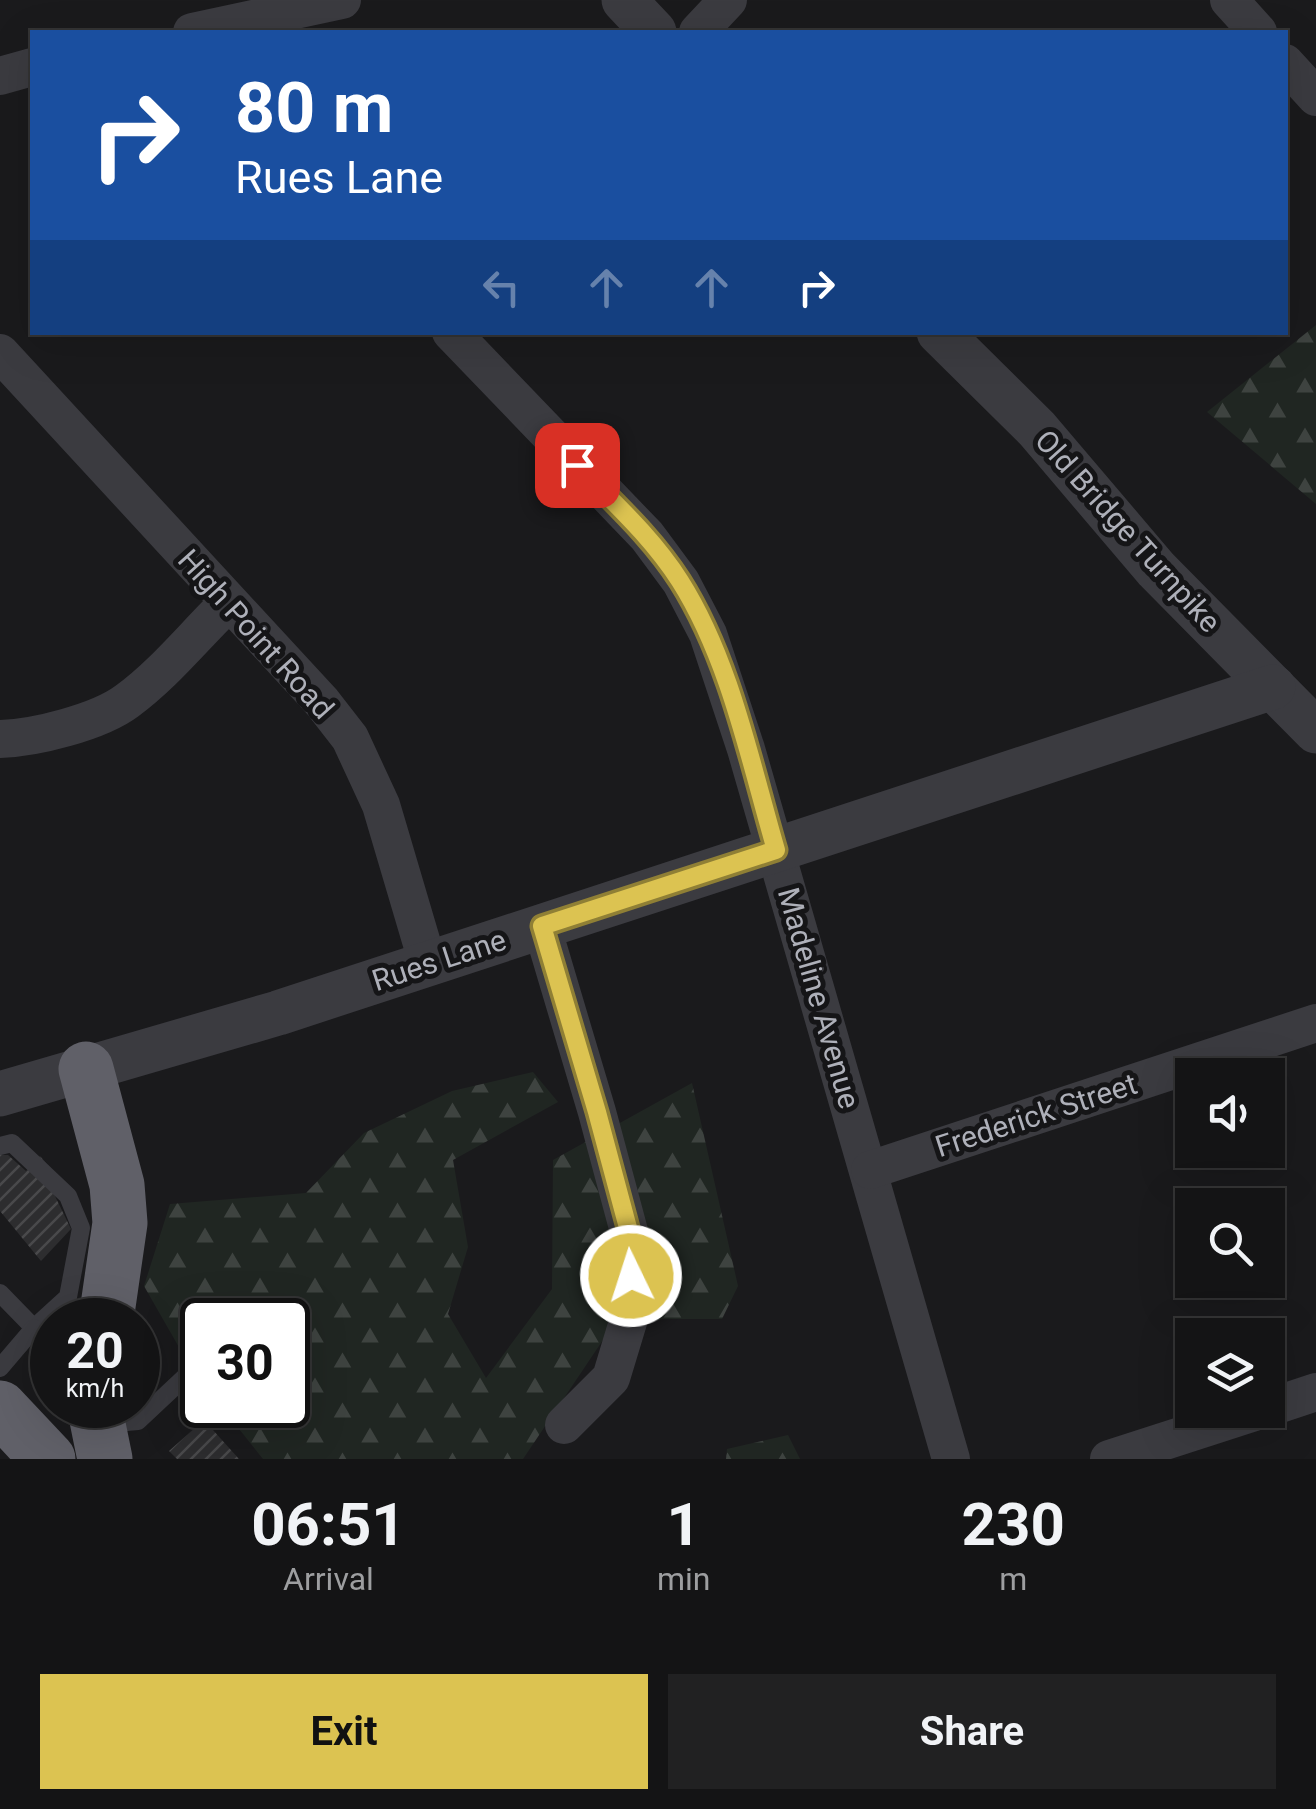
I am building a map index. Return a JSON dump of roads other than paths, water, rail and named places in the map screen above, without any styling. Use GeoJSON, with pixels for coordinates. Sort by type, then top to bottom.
{"type":"FeatureCollection","features":[{"type":"Feature","properties":{"kind":"highway"},"geometry":{"type":"LineString","coordinates":[[86,1069],[117,1185],[120,1222],[109,1298]]}},
{"type":"Feature","properties":{"kind":"highway"},"geometry":{"type":"LineString","coordinates":[[0,1408],[48,1459]]}},
{"type":"Feature","properties":{"kind":"street"},"geometry":{"type":"LineString","coordinates":[[213,30],[276,24],[342,0]]}},
{"type":"Feature","properties":{"kind":"street"},"geometry":{"type":"LineString","coordinates":[[624,0],[652,30]]}},
{"type":"Feature","properties":{"kind":"street"},"geometry":{"type":"LineString","coordinates":[[700,30],[728,0]]}},
{"type":"Feature","properties":{"kind":"street"},"geometry":{"type":"LineString","coordinates":[[1229,0],[1256,30]]}},
{"type":"Feature","properties":{"kind":"street"},"geometry":{"type":"LineString","coordinates":[[1288,66],[1316,97]]}},
{"type":"Feature","properties":{"kind":"street"},"geometry":{"type":"LineString","coordinates":[[0,76],[30,68]]}},
{"type":"Feature","properties":{"kind":"street","name":"Madeline Avenue"},"geometry":{"type":"LineString","coordinates":[[454,335],[647,536],[680,582],[708,634],[776,850],[951,1459]]}},
{"type":"Feature","properties":{"kind":"street","name":"Old Bridge Turnpike"},"geometry":{"type":"LineString","coordinates":[[941,335],[1036,429],[1156,569],[1316,732]]}},
{"type":"Feature","properties":{"kind":"street","name":"High Point Road"},"geometry":{"type":"LineString","coordinates":[[0,353],[322,702],[350,738],[381,805],[428,964]]}},
{"type":"Feature","properties":{"kind":"street"},"geometry":{"type":"LineString","coordinates":[[0,739],[84,722],[125,703],[228,603]]}},
{"type":"Feature","properties":{"kind":"street","name":"Rues Lane"},"geometry":{"type":"LineString","coordinates":[[0,1094],[278,1014],[1273,686]]}},
{"type":"Feature","properties":{"kind":"street"},"geometry":{"type":"LineString","coordinates":[[542,926],[631,1239],[631,1312],[611,1378],[564,1425]]}},
{"type":"Feature","properties":{"kind":"street","name":"Frederick Street"},"geometry":{"type":"LineString","coordinates":[[870,1170],[1316,1024]]}},
{"type":"Feature","properties":{"kind":"street"},"geometry":{"type":"LineString","coordinates":[[1285,1402],[1316,1392]]}},
{"type":"Feature","properties":{"kind":"street"},"geometry":{"type":"LineString","coordinates":[[1109,1459],[1205,1428]]}},
{"type":"Feature","properties":{"kind":"lane"},"geometry":{"type":"LineString","coordinates":[[0,1146],[12,1143],[68,1196],[81,1228],[66,1298]]}},
{"type":"Feature","properties":{"kind":"lane"},"geometry":{"type":"LineString","coordinates":[[3,1304],[30,1325]]}},
{"type":"Feature","properties":{"kind":"lane"},"geometry":{"type":"LineString","coordinates":[[0,1368],[30,1333]]}},
{"type":"Feature","properties":{"kind":"lane"},"geometry":{"type":"LineString","coordinates":[[99,1430],[138,1421],[180,1382]]}}]}
